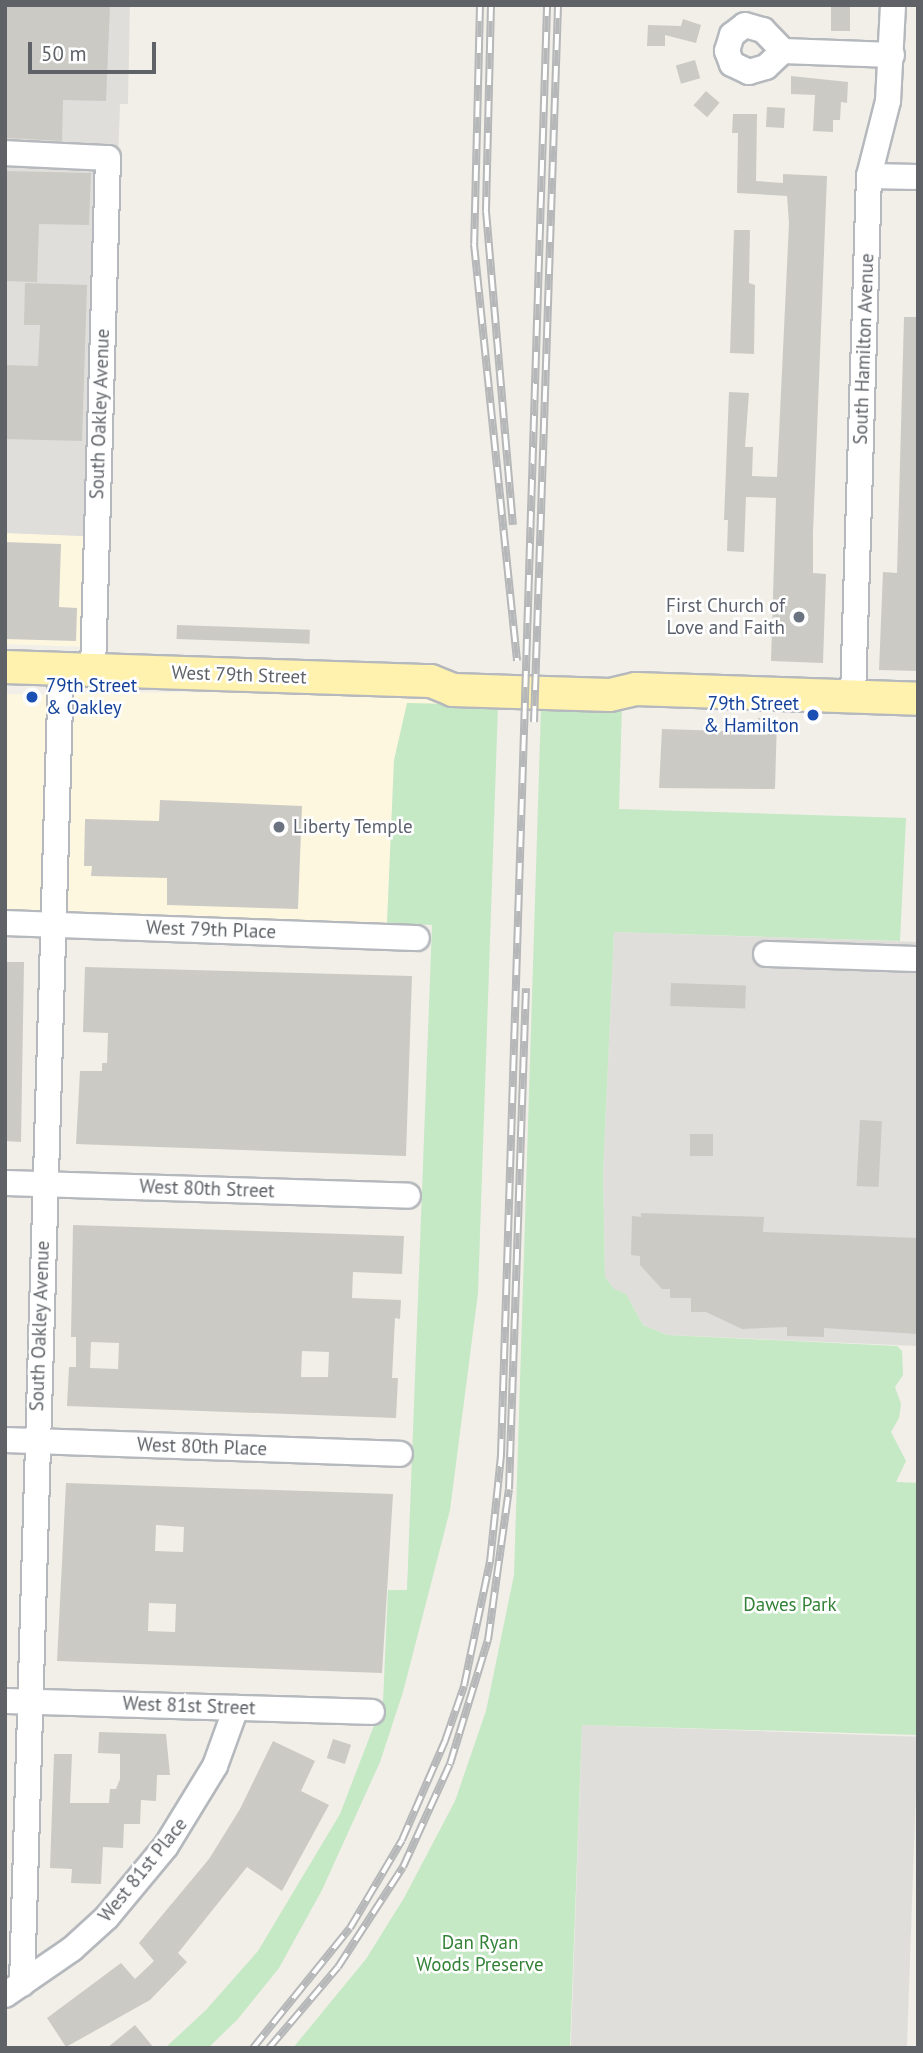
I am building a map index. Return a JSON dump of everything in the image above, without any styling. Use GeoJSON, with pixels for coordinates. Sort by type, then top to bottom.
{"type":"FeatureCollection","features":[{"type":"Feature","properties":{"kind":"main road","name":"West 79th Street"},"geometry":{"type":"LineString","coordinates":[[5,667],[430,681],[466,690],[610,695],[636,689],[918,699]]}},
{"type":"Feature","properties":{"kind":"street","name":"South Hamilton Avenue"},"geometry":{"type":"LineString","coordinates":[[853,696],[869,176],[888,101],[893,5]]}},
{"type":"Feature","properties":{"kind":"street"},"geometry":{"type":"LineString","coordinates":[[783,51],[892,55]]}},
{"type":"Feature","properties":{"kind":"street","name":"South Oakley Avenue"},"geometry":{"type":"LineString","coordinates":[[5,153],[108,158],[93,670]]}},
{"type":"Feature","properties":{"kind":"street"},"geometry":{"type":"LineString","coordinates":[[869,176],[918,177]]}},
{"type":"Feature","properties":{"kind":"street","name":"South Oakley Avenue"},"geometry":{"type":"LineString","coordinates":[[14,1989],[16,1701],[36,1442],[61,668]]}},
{"type":"Feature","properties":{"kind":"street","name":"West 79th Place"},"geometry":{"type":"LineString","coordinates":[[5,923],[417,938]]}},
{"type":"Feature","properties":{"kind":"street"},"geometry":{"type":"LineString","coordinates":[[766,954],[918,959]]}},
{"type":"Feature","properties":{"kind":"street","name":"West 80th Street"},"geometry":{"type":"LineString","coordinates":[[5,1183],[408,1196]]}},
{"type":"Feature","properties":{"kind":"street","name":"West 80th Place"},"geometry":{"type":"LineString","coordinates":[[5,1440],[400,1454]]}},
{"type":"Feature","properties":{"kind":"street","name":"West 81st Street"},"geometry":{"type":"LineString","coordinates":[[16,1701],[372,1712]]}},
{"type":"Feature","properties":{"kind":"street","name":"West 81st Place"},"geometry":{"type":"LineString","coordinates":[[14,1989],[72,1949],[107,1917],[166,1846],[215,1766],[236,1708]]}},
{"type":"Feature","properties":{"kind":"shaded area"},"geometry":{"type":"Polygon","coordinates":[[[5,5],[130,5],[128,104],[120,104],[105,537],[5,533],[5,5]]]}},
{"type":"Feature","properties":{"kind":"shaded area"},"geometry":{"type":"Polygon","coordinates":[[[5,533],[85,536],[81,647],[5,644],[5,533]]]}},
{"type":"Feature","properties":{"kind":"shaded area"},"geometry":{"type":"Polygon","coordinates":[[[268,692],[493,699],[394,760],[387,923],[65,913],[72,693],[268,692]]]}},
{"type":"Feature","properties":{"kind":"shaded area"},"geometry":{"type":"Polygon","coordinates":[[[5,694],[50,695],[43,911],[5,909],[5,694]]]}},
{"type":"Feature","properties":{"kind":"shaded area"},"geometry":{"type":"Polygon","coordinates":[[[614,932],[918,942],[918,1346],[667,1335],[643,1325],[626,1294],[614,1290],[605,1277],[603,1174],[614,932]]]}},
{"type":"Feature","properties":{"kind":"shaded area"},"geometry":{"type":"Polygon","coordinates":[[[582,1725],[918,1737],[907,2048],[571,2048],[582,1725]]]}},
{"type":"Feature","properties":{"kind":"green space"},"geometry":{"type":"Polygon","coordinates":[[[407,703],[498,705],[478,1293],[450,1510],[403,1692],[380,1762],[322,1890],[279,1968],[237,2020],[208,2048],[165,2048],[206,2010],[258,1951],[340,1814],[383,1702],[388,1590],[407,1590],[432,925],[387,923],[394,760],[407,703]]]}},
{"type":"Feature","properties":{"kind":"green space"},"geometry":{"type":"Polygon","coordinates":[[[622,704],[619,809],[906,818],[900,941],[614,932],[603,1174],[605,1277],[614,1289],[626,1294],[643,1325],[667,1335],[897,1346],[902,1351],[903,1375],[895,1387],[901,1404],[899,1418],[891,1432],[906,1461],[896,1482],[918,1483],[918,1735],[582,1725],[570,2048],[293,2048],[366,1959],[404,1898],[455,1801],[486,1711],[514,1575],[541,708],[622,704]]]}},
{"type":"Feature","properties":{"kind":"building"},"geometry":{"type":"Polygon","coordinates":[[[5,5],[110,5],[106,101],[63,100],[62,141],[6,138],[5,5]]]}},
{"type":"Feature","properties":{"kind":"building"},"geometry":{"type":"Polygon","coordinates":[[[831,5],[850,5],[850,31],[831,31],[831,5]]]}},
{"type":"Feature","properties":{"kind":"building"},"geometry":{"type":"Polygon","coordinates":[[[683,19],[701,25],[696,43],[665,35],[665,46],[647,46],[648,25],[681,26],[683,19]]]}},
{"type":"Feature","properties":{"kind":"building"},"geometry":{"type":"Polygon","coordinates":[[[695,60],[700,78],[681,84],[676,66],[695,60]]]}},
{"type":"Feature","properties":{"kind":"building"},"geometry":{"type":"Polygon","coordinates":[[[791,76],[848,82],[847,103],[841,102],[840,120],[833,120],[833,132],[813,131],[815,95],[791,94],[791,76]]]}},
{"type":"Feature","properties":{"kind":"building"},"geometry":{"type":"Polygon","coordinates":[[[706,91],[720,103],[707,117],[694,105],[706,91]]]}},
{"type":"Feature","properties":{"kind":"building"},"geometry":{"type":"Polygon","coordinates":[[[767,107],[785,108],[784,128],[766,127],[767,107]]]}},
{"type":"Feature","properties":{"kind":"building"},"geometry":{"type":"Polygon","coordinates":[[[733,114],[757,114],[756,181],[783,183],[783,174],[827,176],[813,533],[813,573],[826,574],[823,663],[771,661],[776,498],[746,497],[744,552],[727,551],[728,520],[724,520],[729,392],[749,393],[745,447],[753,447],[752,476],[777,477],[789,223],[787,196],[737,193],[738,133],[732,133],[733,114]]]}},
{"type":"Feature","properties":{"kind":"building"},"geometry":{"type":"Polygon","coordinates":[[[5,171],[91,173],[89,225],[39,224],[37,282],[5,281],[5,171]]]}},
{"type":"Feature","properties":{"kind":"building"},"geometry":{"type":"Polygon","coordinates":[[[734,230],[750,230],[749,283],[755,285],[754,354],[730,353],[734,230]]]}},
{"type":"Feature","properties":{"kind":"building"},"geometry":{"type":"Polygon","coordinates":[[[25,283],[87,285],[82,441],[5,439],[5,365],[38,366],[40,325],[24,325],[25,283]]]}},
{"type":"Feature","properties":{"kind":"building"},"geometry":{"type":"Polygon","coordinates":[[[904,317],[918,317],[918,671],[879,670],[883,572],[897,573],[904,317]]]}},
{"type":"Feature","properties":{"kind":"building"},"geometry":{"type":"Polygon","coordinates":[[[5,542],[61,544],[59,607],[77,608],[76,641],[5,639],[5,542]]]}},
{"type":"Feature","properties":{"kind":"building"},"geometry":{"type":"Polygon","coordinates":[[[177,625],[310,630],[309,644],[177,639],[177,625]]]}},
{"type":"Feature","properties":{"kind":"building"},"geometry":{"type":"Polygon","coordinates":[[[758,718],[777,718],[775,789],[659,788],[662,729],[757,732],[758,718]]]}},
{"type":"Feature","properties":{"kind":"building"},"geometry":{"type":"Polygon","coordinates":[[[160,800],[302,806],[298,909],[167,905],[167,878],[91,876],[92,866],[84,866],[85,819],[159,821],[160,800]]]}},
{"type":"Feature","properties":{"kind":"building"},"geometry":{"type":"Polygon","coordinates":[[[5,962],[24,962],[21,1142],[5,1141],[5,962]]]}},
{"type":"Feature","properties":{"kind":"building"},"geometry":{"type":"Polygon","coordinates":[[[85,967],[412,976],[406,1156],[76,1144],[80,1071],[102,1071],[102,1063],[107,1063],[108,1033],[83,1032],[85,967]]]}},
{"type":"Feature","properties":{"kind":"building"},"geometry":{"type":"Polygon","coordinates":[[[671,983],[746,986],[745,1009],[670,1006],[671,983]]]}},
{"type":"Feature","properties":{"kind":"building"},"geometry":{"type":"Polygon","coordinates":[[[860,1120],[882,1121],[879,1187],[857,1186],[860,1120]]]}},
{"type":"Feature","properties":{"kind":"building"},"geometry":{"type":"Polygon","coordinates":[[[690,1134],[713,1134],[713,1156],[690,1156],[690,1134]]]}},
{"type":"Feature","properties":{"kind":"building"},"geometry":{"type":"Polygon","coordinates":[[[641,1213],[764,1217],[763,1232],[918,1238],[918,1334],[824,1328],[824,1337],[787,1336],[787,1327],[742,1329],[706,1312],[691,1312],[691,1298],[670,1298],[670,1289],[662,1289],[640,1265],[640,1256],[631,1255],[632,1216],[641,1217],[641,1213]]]}},
{"type":"Feature","properties":{"kind":"building"},"geometry":{"type":"Polygon","coordinates":[[[73,1225],[404,1236],[402,1274],[353,1272],[352,1298],[401,1300],[400,1319],[395,1318],[392,1378],[398,1378],[396,1418],[67,1406],[69,1367],[76,1367],[76,1337],[71,1337],[73,1225]],[[91,1342],[90,1368],[118,1369],[119,1343],[91,1342]],[[302,1351],[301,1377],[328,1377],[329,1352],[302,1351]]]}},
{"type":"Feature","properties":{"kind":"building"},"geometry":{"type":"Polygon","coordinates":[[[66,1483],[393,1494],[382,1673],[57,1661],[66,1483]],[[156,1525],[155,1551],[183,1552],[184,1527],[156,1525]],[[149,1603],[148,1631],[175,1632],[176,1604],[149,1603]]]}},
{"type":"Feature","properties":{"kind":"building"},"geometry":{"type":"Polygon","coordinates":[[[99,1732],[166,1734],[170,1775],[157,1775],[156,1801],[141,1800],[140,1824],[124,1824],[123,1848],[103,1847],[101,1884],[71,1883],[72,1869],[50,1868],[54,1754],[72,1754],[70,1803],[109,1803],[110,1789],[116,1789],[120,1779],[120,1754],[98,1753],[99,1732]]]}},
{"type":"Feature","properties":{"kind":"building"},"geometry":{"type":"Polygon","coordinates":[[[333,1739],[351,1745],[345,1764],[327,1758],[333,1739]]]}},
{"type":"Feature","properties":{"kind":"building"},"geometry":{"type":"Polygon","coordinates":[[[273,1741],[315,1761],[301,1791],[329,1805],[282,1891],[247,1867],[178,1953],[187,1962],[150,2000],[66,2047],[47,2018],[121,1963],[135,1979],[154,1961],[139,1943],[209,1859],[240,1809],[273,1741]]]}},
{"type":"Feature","properties":{"kind":"building"},"geometry":{"type":"Polygon","coordinates":[[[135,2025],[154,2048],[107,2048],[135,2025]]]}},
{"type":"Feature","properties":{"kind":"railway"},"geometry":{"type":"LineString","coordinates":[[480,5],[474,244],[517,661]]}},
{"type":"Feature","properties":{"kind":"railway"},"geometry":{"type":"LineString","coordinates":[[491,5],[486,211],[513,525]]}},
{"type":"Feature","properties":{"kind":"railway"},"geometry":{"type":"LineString","coordinates":[[253,2048],[350,1928],[402,1840],[445,1741],[464,1686],[490,1562],[501,1455],[547,5]]}},
{"type":"Feature","properties":{"kind":"railway"},"geometry":{"type":"LineString","coordinates":[[534,722],[558,5]]}},
{"type":"Feature","properties":{"kind":"railway"},"geometry":{"type":"LineString","coordinates":[[269,2048],[338,1967],[403,1867],[450,1764],[488,1640],[509,1489],[526,988]]}},
{"type":"Feature","properties":{"kind":"place","name":"First Church of Love and Faith"},"geometry":{"type":"Point","coordinates":[799,617]}},
{"type":"Feature","properties":{"kind":"place","name":"79th Street & Oakley"},"geometry":{"type":"Point","coordinates":[32,697]}},
{"type":"Feature","properties":{"kind":"place","name":"79th Street & Hamilton"},"geometry":{"type":"Point","coordinates":[813,715]}},
{"type":"Feature","properties":{"kind":"place","name":"Liberty Temple"},"geometry":{"type":"Point","coordinates":[279,827]}},
{"type":"Feature","properties":{"kind":"park label","name":"Dawes Park"},"geometry":{"type":"Point","coordinates":[790,1605]}},
{"type":"Feature","properties":{"kind":"park label","name":"Dan Ryan Woods Preserve"},"geometry":{"type":"Point","coordinates":[480,1954]}}]}
